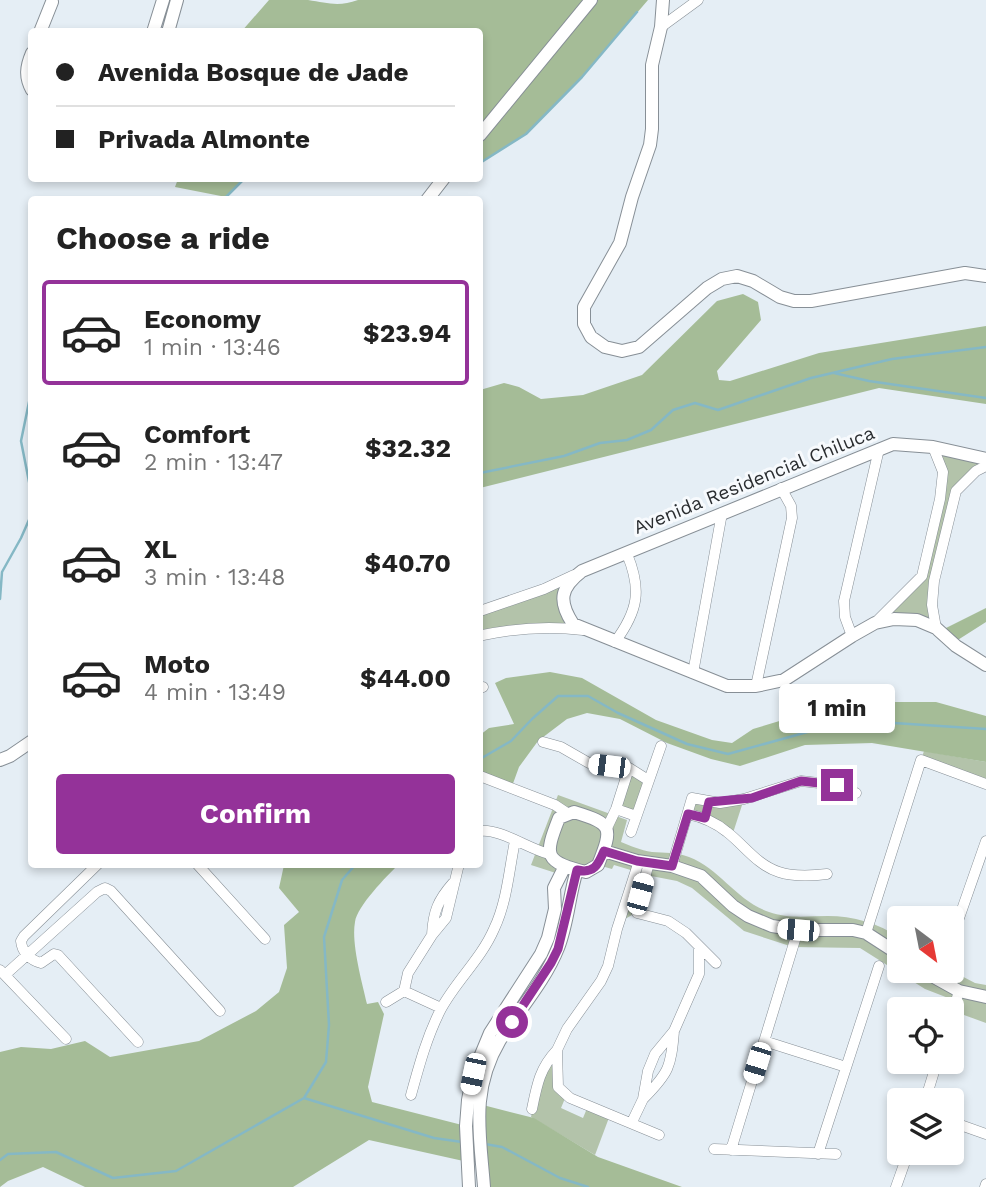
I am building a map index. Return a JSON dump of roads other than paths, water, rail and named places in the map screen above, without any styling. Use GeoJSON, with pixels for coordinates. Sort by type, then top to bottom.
{"type":"FeatureCollection","features":[{"type":"Feature","properties":{"kind":"street"},"geometry":{"type":"LineString","coordinates":[[154,28],[163,0]]}},
{"type":"Feature","properties":{"kind":"street"},"geometry":{"type":"LineString","coordinates":[[169,28],[177,0]]}},
{"type":"Feature","properties":{"kind":"street"},"geometry":{"type":"LineString","coordinates":[[483,131],[591,0]]}},
{"type":"Feature","properties":{"kind":"street"},"geometry":{"type":"LineString","coordinates":[[663,0],[661,27],[652,65],[650,145],[620,243],[584,307],[584,324],[591,337],[605,347],[622,351],[639,348],[706,288],[722,279],[737,276],[794,301],[811,301],[964,273],[986,276]]}},
{"type":"Feature","properties":{"kind":"street"},"geometry":{"type":"LineString","coordinates":[[661,27],[698,0]]}},
{"type":"Feature","properties":{"kind":"street"},"geometry":{"type":"LineString","coordinates":[[42,28],[52,1]]}},
{"type":"Feature","properties":{"kind":"street"},"geometry":{"type":"LineString","coordinates":[[49,28],[52,1]]}},
{"type":"Feature","properties":{"kind":"street"},"geometry":{"type":"LineString","coordinates":[[28,64],[28,83]]}},
{"type":"Feature","properties":{"kind":"street"},"geometry":{"type":"LineString","coordinates":[[430,196],[441,182]]}},
{"type":"Feature","properties":{"kind":"street","name":"Avenida Residencial Chiluca"},"geometry":{"type":"LineString","coordinates":[[483,610],[544,589],[781,488],[893,444],[933,447],[986,458]]}},
{"type":"Feature","properties":{"kind":"street"},"geometry":{"type":"LineString","coordinates":[[582,571],[569,581],[563,595],[564,607],[573,624],[727,686],[756,686],[785,680],[875,623],[922,576],[940,499],[943,472],[933,447]]}},
{"type":"Feature","properties":{"kind":"street"},"geometry":{"type":"LineString","coordinates":[[852,636],[845,617],[844,601],[879,449]]}},
{"type":"Feature","properties":{"kind":"street"},"geometry":{"type":"LineString","coordinates":[[936,628],[932,605],[934,581],[956,491],[976,471],[986,466]]}},
{"type":"Feature","properties":{"kind":"street"},"geometry":{"type":"LineString","coordinates":[[756,686],[792,518],[791,506],[781,488]]}},
{"type":"Feature","properties":{"kind":"street"},"geometry":{"type":"LineString","coordinates":[[693,673],[722,513]]}},
{"type":"Feature","properties":{"kind":"street"},"geometry":{"type":"LineString","coordinates":[[615,642],[630,622],[637,598],[635,574],[627,554]]}},
{"type":"Feature","properties":{"kind":"street"},"geometry":{"type":"LineString","coordinates":[[875,623],[894,619],[917,620],[936,628],[956,646],[986,665]]}},
{"type":"Feature","properties":{"kind":"street"},"geometry":{"type":"LineString","coordinates":[[483,635],[519,628],[553,627],[587,631]]}},
{"type":"Feature","properties":{"kind":"street"},"geometry":{"type":"LineString","coordinates":[[543,742],[561,747],[589,763],[629,768],[648,780]]}},
{"type":"Feature","properties":{"kind":"street"},"geometry":{"type":"LineString","coordinates":[[0,760],[28,744]]}},
{"type":"Feature","properties":{"kind":"street"},"geometry":{"type":"LineString","coordinates":[[631,832],[661,746]]}},
{"type":"Feature","properties":{"kind":"street"},"geometry":{"type":"LineString","coordinates":[[866,933],[921,761],[986,784]]}},
{"type":"Feature","properties":{"kind":"street"},"geometry":{"type":"LineString","coordinates":[[483,830],[549,855],[570,871],[592,870],[598,865],[604,851],[607,828],[629,768]]}},
{"type":"Feature","properties":{"kind":"street"},"geometry":{"type":"LineString","coordinates":[[483,779],[555,805],[567,813]]}},
{"type":"Feature","properties":{"kind":"street"},"geometry":{"type":"LineString","coordinates":[[672,866],[692,798],[709,802],[752,798],[801,781],[837,785],[856,793]]}},
{"type":"Feature","properties":{"kind":"street"},"geometry":{"type":"LineString","coordinates":[[705,818],[709,802]]}},
{"type":"Feature","properties":{"kind":"street"},"geometry":{"type":"LineString","coordinates":[[616,809],[636,816]]}},
{"type":"Feature","properties":{"kind":"street"},"geometry":{"type":"LineString","coordinates":[[549,855],[548,845],[559,818],[567,813],[574,812],[599,820],[607,828]]}},
{"type":"Feature","properties":{"kind":"street"},"geometry":{"type":"LineString","coordinates":[[688,814],[705,818],[729,833],[755,858],[778,872],[807,876],[827,874]]}},
{"type":"Feature","properties":{"kind":"street"},"geometry":{"type":"LineString","coordinates":[[411,1095],[421,1057],[441,1008],[496,927],[514,841]]}},
{"type":"Feature","properties":{"kind":"street"},"geometry":{"type":"LineString","coordinates":[[963,906],[986,841]]}},
{"type":"Feature","properties":{"kind":"street"},"geometry":{"type":"LineString","coordinates":[[604,851],[644,862],[672,866],[701,876],[733,906],[772,926],[798,930],[843,928],[866,933],[887,947]]}},
{"type":"Feature","properties":{"kind":"street"},"geometry":{"type":"LineString","coordinates":[[639,915],[636,910],[644,862]]}},
{"type":"Feature","properties":{"kind":"street"},"geometry":{"type":"LineString","coordinates":[[532,1109],[545,1063],[557,1050],[567,1029],[601,981],[608,966],[617,929],[644,862]]}},
{"type":"Feature","properties":{"kind":"street"},"geometry":{"type":"LineString","coordinates":[[94,868],[20,941],[26,955],[41,962],[51,955],[58,955],[138,1042]]}},
{"type":"Feature","properties":{"kind":"street"},"geometry":{"type":"LineString","coordinates":[[201,868],[265,939]]}},
{"type":"Feature","properties":{"kind":"street"},"geometry":{"type":"LineString","coordinates":[[386,1002],[404,991],[408,973],[446,918],[458,868]]}},
{"type":"Feature","properties":{"kind":"street"},"geometry":{"type":"LineString","coordinates":[[484,1187],[477,1113],[485,1078],[499,1042],[551,963],[560,942],[561,910],[554,888],[570,871]]}},
{"type":"Feature","properties":{"kind":"street"},"geometry":{"type":"LineString","coordinates":[[66,1039],[3,972],[105,888],[111,891],[220,1011]]}},
{"type":"Feature","properties":{"kind":"street"},"geometry":{"type":"LineString","coordinates":[[469,1187],[466,1126],[473,1074],[490,1033],[541,954],[561,910]]}},
{"type":"Feature","properties":{"kind":"street"},"geometry":{"type":"LineString","coordinates":[[617,929],[639,915],[668,921],[686,933],[716,963]]}},
{"type":"Feature","properties":{"kind":"street"},"geometry":{"type":"LineString","coordinates":[[731,1150],[798,930]]}},
{"type":"Feature","properties":{"kind":"street"},"geometry":{"type":"LineString","coordinates":[[632,1122],[643,1099],[648,1071],[655,1054],[674,1031],[699,974],[699,947]]}},
{"type":"Feature","properties":{"kind":"street"},"geometry":{"type":"LineString","coordinates":[[818,1154],[879,966]]}},
{"type":"Feature","properties":{"kind":"street"},"geometry":{"type":"LineString","coordinates":[[946,984],[959,991],[986,997]]}},
{"type":"Feature","properties":{"kind":"street"},"geometry":{"type":"LineString","coordinates":[[404,991],[441,1008]]}},
{"type":"Feature","properties":{"kind":"street"},"geometry":{"type":"LineString","coordinates":[[957,997],[959,991]]}},
{"type":"Feature","properties":{"kind":"street"},"geometry":{"type":"LineString","coordinates":[[643,1099],[664,1078],[671,1060],[674,1031]]}},
{"type":"Feature","properties":{"kind":"street"},"geometry":{"type":"LineString","coordinates":[[764,1041],[846,1067]]}},
{"type":"Feature","properties":{"kind":"street"},"geometry":{"type":"LineString","coordinates":[[557,1050],[558,1087],[567,1096],[659,1135]]}},
{"type":"Feature","properties":{"kind":"street"},"geometry":{"type":"LineString","coordinates":[[964,1126],[986,1134]]}},
{"type":"Feature","properties":{"kind":"street"},"geometry":{"type":"LineString","coordinates":[[714,1149],[836,1154]]}},
{"type":"Feature","properties":{"kind":"street"},"geometry":{"type":"LineString","coordinates":[[896,1187],[904,1165]]}},
{"type":"Feature","properties":{"kind":"waterway"},"geometry":{"type":"LineString","coordinates":[[483,161],[526,134],[582,77],[637,12]]}},
{"type":"Feature","properties":{"kind":"waterway"},"geometry":{"type":"LineString","coordinates":[[227,196],[241,182]]}},
{"type":"Feature","properties":{"kind":"waterway"},"geometry":{"type":"LineString","coordinates":[[483,472],[564,456],[600,443],[627,440],[651,430],[673,410],[695,403],[718,410],[811,378],[892,359],[986,347]]}},
{"type":"Feature","properties":{"kind":"waterway"},"geometry":{"type":"LineString","coordinates":[[834,373],[869,381],[986,398]]}},
{"type":"Feature","properties":{"kind":"waterway"},"geometry":{"type":"LineString","coordinates":[[28,407],[21,441],[28,477]]}},
{"type":"Feature","properties":{"kind":"waterway"},"geometry":{"type":"LineString","coordinates":[[0,599],[2,572],[28,522]]}},
{"type":"Feature","properties":{"kind":"waterway"},"geometry":{"type":"LineString","coordinates":[[483,757],[511,741],[558,696],[588,696],[618,713],[687,744],[728,754],[811,731],[894,723],[986,729]]}},
{"type":"Feature","properties":{"kind":"waterway"},"geometry":{"type":"LineString","coordinates":[[0,1160],[8,1154],[56,1152],[113,1178],[176,1171],[304,1098],[326,1062],[329,1025],[324,937],[342,880],[352,868]]}},
{"type":"Feature","properties":{"kind":"waterway"},"geometry":{"type":"LineString","coordinates":[[304,1098],[434,1138],[462,1142]]}},
{"type":"Feature","properties":{"kind":"waterway"},"geometry":{"type":"LineString","coordinates":[[485,1144],[502,1147],[560,1178],[588,1187]]}}]}
